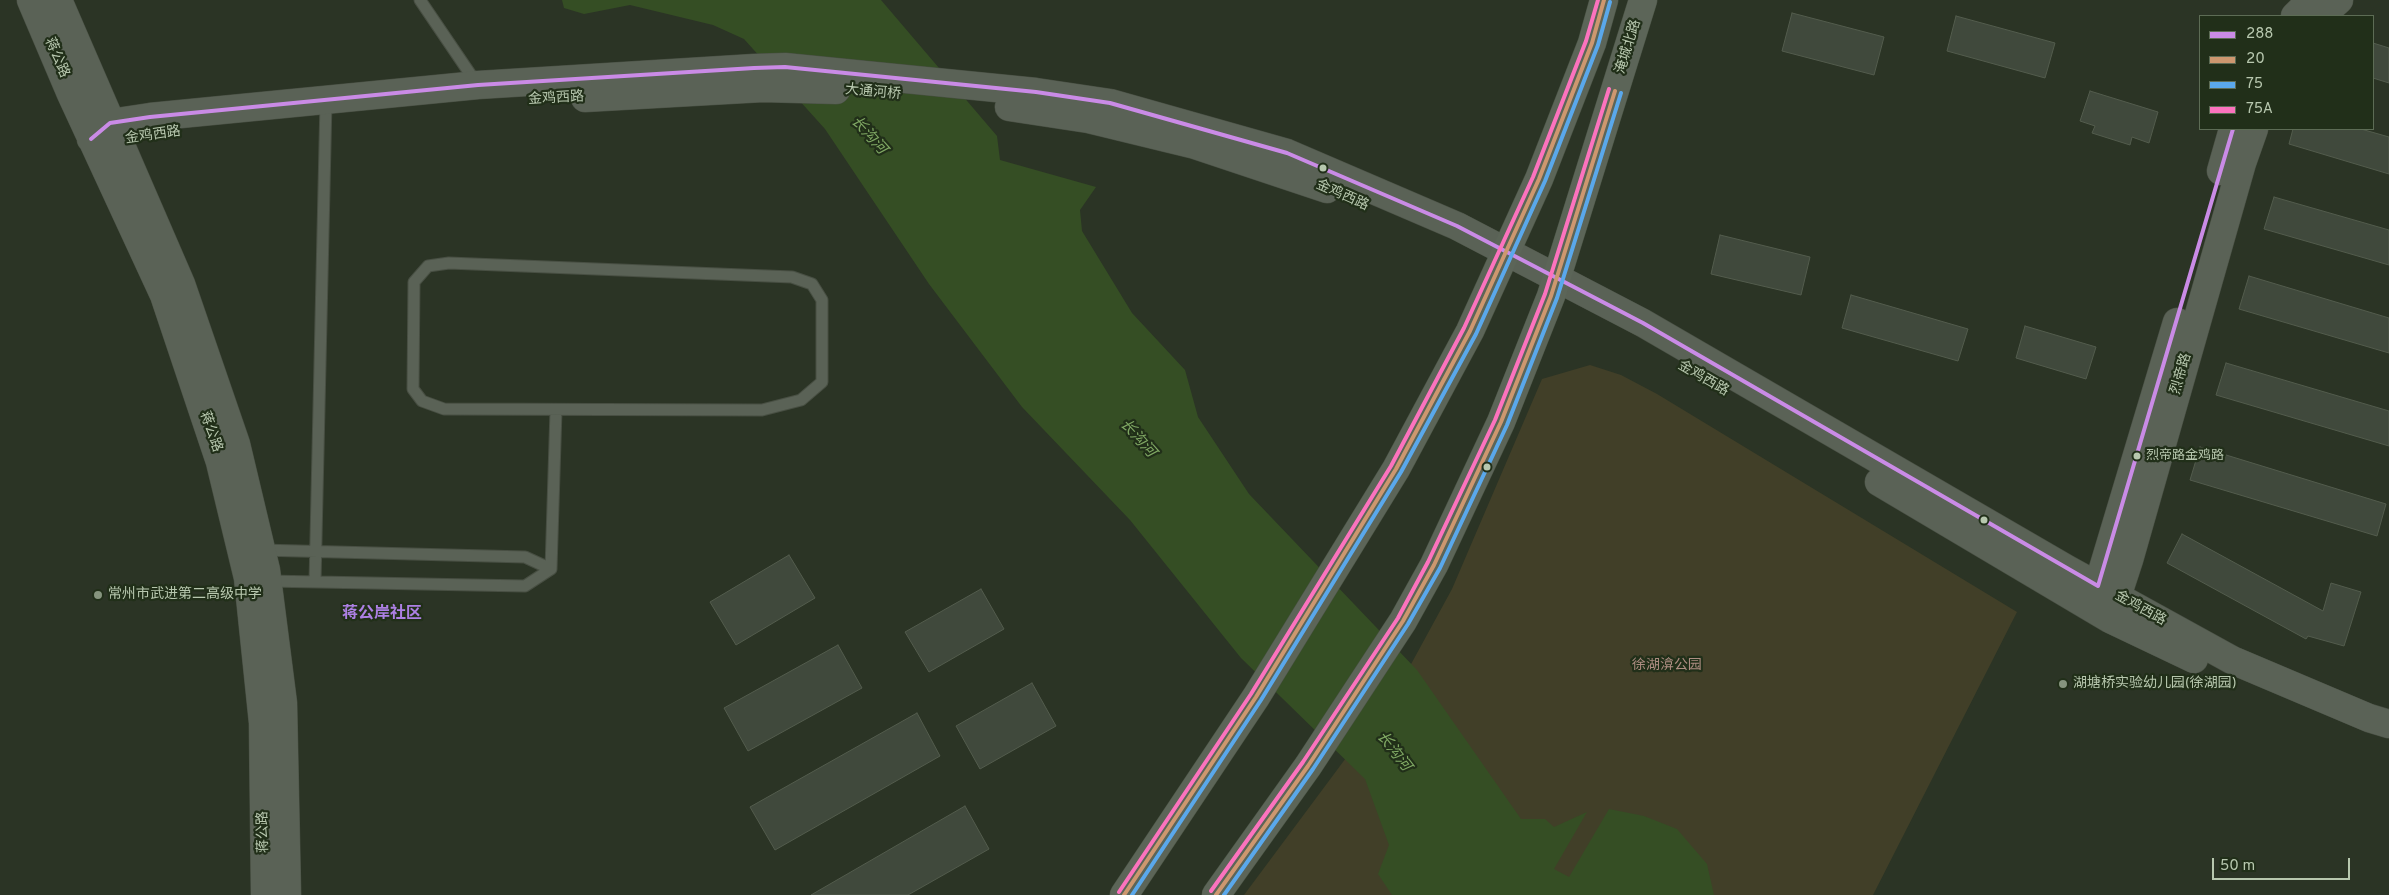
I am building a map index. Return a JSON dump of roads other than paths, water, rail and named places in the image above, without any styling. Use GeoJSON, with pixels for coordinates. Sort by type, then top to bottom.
{"type":"FeatureCollection","features":[{"type":"Feature","properties":{"kind":"main road"},"geometry":{"type":"LineString","coordinates":[[1592,42],[1597,0]]}},
{"type":"Feature","properties":{"kind":"main road"},"geometry":{"type":"LineString","coordinates":[[1124,895],[1256,697],[1396,469],[1470,331],[1501,259],[1539,179],[1592,42],[1604,0]]}},
{"type":"Feature","properties":{"kind":"main road","name":"淹城北路"},"geometry":{"type":"LineString","coordinates":[[1216,895],[1308,766],[1403,621],[1434,565],[1501,422],[1554,287],[1643,0]]}},
{"type":"Feature","properties":{"kind":"street","name":"蒋公路"},"geometry":{"type":"LineString","coordinates":[[31,0],[106,134]]}},
{"type":"Feature","properties":{"kind":"street","name":"蒋公路"},"geometry":{"type":"LineString","coordinates":[[58,0],[164,295],[253,558],[267,581],[283,703],[287,895]]}},
{"type":"Feature","properties":{"kind":"street"},"geometry":{"type":"LineString","coordinates":[[2296,15],[2311,0]]}},
{"type":"Feature","properties":{"kind":"street"},"geometry":{"type":"LineString","coordinates":[[2322,15],[2339,0]]}},
{"type":"Feature","properties":{"kind":"street","name":"金鸡西路"},"geometry":{"type":"LineString","coordinates":[[106,134],[158,134],[478,85],[758,78]]}},
{"type":"Feature","properties":{"kind":"street","name":"金鸡西路"},"geometry":{"type":"LineString","coordinates":[[326,109],[485,103],[758,78]]}},
{"type":"Feature","properties":{"kind":"street","name":"大通河桥"},"geometry":{"type":"LineString","coordinates":[[758,78],[820,89],[976,94]]}},
{"type":"Feature","properties":{"kind":"street","name":"金鸡西路"},"geometry":{"type":"LineString","coordinates":[[976,94],[1036,92],[1110,103],[1287,153],[1457,226],[1501,259],[1554,287],[1594,316],[2104,602],[2304,712],[2389,740]]}},
{"type":"Feature","properties":{"kind":"street","name":"烈帝路"},"geometry":{"type":"LineString","coordinates":[[2104,602],[2233,130]]}},
{"type":"Feature","properties":{"kind":"street","name":"烈帝路"},"geometry":{"type":"LineString","coordinates":[[2104,602],[2254,130]]}},
{"type":"Feature","properties":{"kind":"street","name":"蒋公路"},"geometry":{"type":"LineString","coordinates":[[253,558],[263,723],[264,895]]}},
{"type":"Feature","properties":{"kind":"street","name":"金鸡西路"},"geometry":{"type":"LineString","coordinates":[[2104,602],[2232,660],[2369,718],[2389,724]]}},
{"type":"Feature","properties":{"kind":"lane"},"geometry":{"type":"LineString","coordinates":[[420,0],[478,85]]}},
{"type":"Feature","properties":{"kind":"lane"},"geometry":{"type":"LineString","coordinates":[[315,582],[326,109]]}},
{"type":"Feature","properties":{"kind":"lane"},"geometry":{"type":"LineString","coordinates":[[449,263],[792,277],[812,284],[822,300],[822,382],[801,400],[762,410],[556,410],[444,409],[422,401],[413,389],[414,282],[428,266],[449,263]]}},
{"type":"Feature","properties":{"kind":"lane"},"geometry":{"type":"LineString","coordinates":[[551,569],[556,410]]}},
{"type":"Feature","properties":{"kind":"lane"},"geometry":{"type":"LineString","coordinates":[[253,558],[316,551],[525,557],[551,569]]}},
{"type":"Feature","properties":{"kind":"lane"},"geometry":{"type":"LineString","coordinates":[[267,581],[525,586],[551,569]]}},
{"type":"Feature","properties":{"kind":"water","name":"长沟河"},"geometry":{"type":"Polygon","coordinates":[[[562,0],[881,0],[997,136],[1000,160],[1096,187],[1080,210],[1082,231],[1132,313],[1185,370],[1198,417],[1249,494],[1417,670],[1521,819],[1545,819],[1554,827],[1587,812],[1554,869],[1569,877],[1609,809],[1644,816],[1677,829],[1707,864],[1714,895],[1392,895],[1378,874],[1389,845],[1365,779],[1241,658],[1130,520],[1022,407],[929,284],[825,129],[744,39],[713,25],[630,5],[584,14],[564,8],[562,0]]]}},
{"type":"Feature","properties":{"kind":"place","name":"烈帝路金鸡路"},"geometry":{"type":"Point","coordinates":[2137,456]}},
{"type":"Feature","properties":{"kind":"place","name":"常州市武进第二高级中学"},"geometry":{"type":"Point","coordinates":[98,595]}},
{"type":"Feature","properties":{"kind":"place","name":"湖塘桥实验幼儿园(徐湖园)"},"geometry":{"type":"Point","coordinates":[2063,684]}},
{"type":"Feature","properties":{"kind":"district","name":"蒋公岸社区"},"geometry":{"type":"Point","coordinates":[382,615]}},
{"type":"Feature","properties":{"kind":"park label","name":"徐湖渰公园"},"geometry":{"type":"Point","coordinates":[1667,666]}}]}
